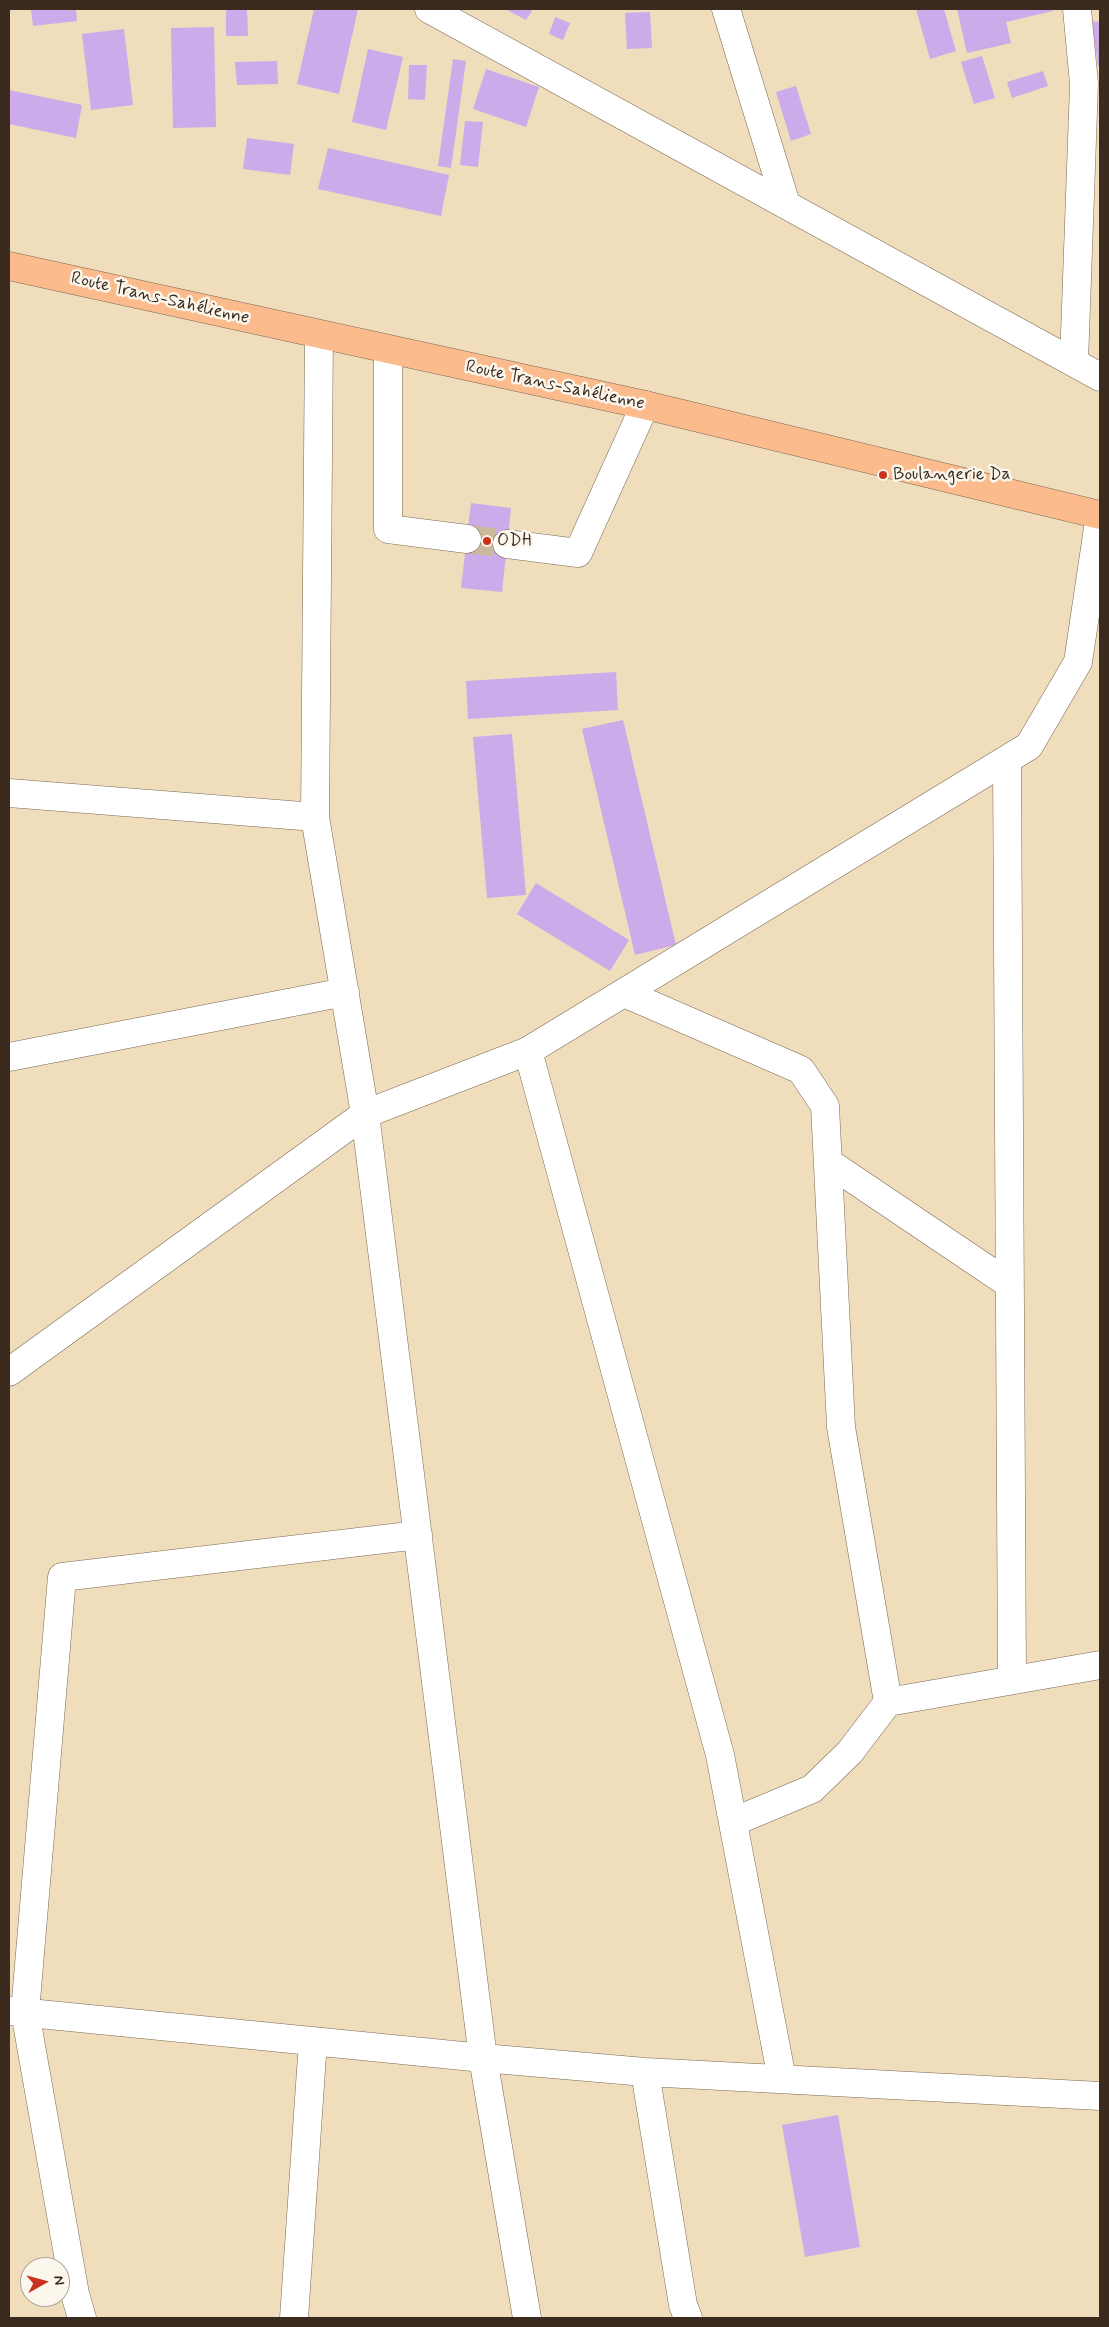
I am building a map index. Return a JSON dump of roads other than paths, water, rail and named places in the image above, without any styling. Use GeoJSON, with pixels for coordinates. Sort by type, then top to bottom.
{"type":"FeatureCollection","features":[{"type":"Feature","properties":{"kind":"highway","name":"Route Trans-Sahélienne"},"geometry":{"type":"LineString","coordinates":[[9,266],[645,405],[1100,515]]}},
{"type":"Feature","properties":{"kind":"street"},"geometry":{"type":"LineString","coordinates":[[429,9],[1100,376]]}},
{"type":"Feature","properties":{"kind":"street"},"geometry":{"type":"LineString","coordinates":[[726,9],[786,204]]}},
{"type":"Feature","properties":{"kind":"street"},"geometry":{"type":"LineString","coordinates":[[1074,362],[1084,84],[1077,9]]}},
{"type":"Feature","properties":{"kind":"street"},"geometry":{"type":"LineString","coordinates":[[319,335],[315,817],[365,1114],[484,2058],[527,2318]]}},
{"type":"Feature","properties":{"kind":"street"},"geometry":{"type":"LineString","coordinates":[[388,350],[388,529],[467,539]]}},
{"type":"Feature","properties":{"kind":"street"},"geometry":{"type":"LineString","coordinates":[[508,544],[578,552],[645,405]]}},
{"type":"Feature","properties":{"kind":"street"},"geometry":{"type":"LineString","coordinates":[[9,1372],[365,1114],[528,1051],[1029,746],[1089,662],[1100,515]]}},
{"type":"Feature","properties":{"kind":"street"},"geometry":{"type":"LineString","coordinates":[[1007,760],[1012,1680]]}},
{"type":"Feature","properties":{"kind":"street"},"geometry":{"type":"LineString","coordinates":[[9,793],[315,817]]}},
{"type":"Feature","properties":{"kind":"street"},"geometry":{"type":"LineString","coordinates":[[9,1057],[345,992]]}},
{"type":"Feature","properties":{"kind":"street"},"geometry":{"type":"LineString","coordinates":[[624,993],[801,1070],[825,1106],[841,1427],[888,1702]]}},
{"type":"Feature","properties":{"kind":"street"},"geometry":{"type":"LineString","coordinates":[[528,1051],[720,1755],[782,2079]]}},
{"type":"Feature","properties":{"kind":"street"},"geometry":{"type":"LineString","coordinates":[[828,1162],[1009,1284]]}},
{"type":"Feature","properties":{"kind":"street"},"geometry":{"type":"LineString","coordinates":[[82,2318],[75,2294],[17,2011],[62,1577],[418,1535]]}},
{"type":"Feature","properties":{"kind":"street"},"geometry":{"type":"LineString","coordinates":[[733,1822],[812,1789],[850,1752],[888,1702],[1100,1665]]}},
{"type":"Feature","properties":{"kind":"street"},"geometry":{"type":"LineString","coordinates":[[17,2011],[484,2058],[645,2072],[1100,2096]]}},
{"type":"Feature","properties":{"kind":"street"},"geometry":{"type":"LineString","coordinates":[[294,2318],[312,2041]]}},
{"type":"Feature","properties":{"kind":"street"},"geometry":{"type":"LineString","coordinates":[[645,2072],[683,2305],[688,2318]]}},
{"type":"Feature","properties":{"kind":"tunnel"},"geometry":{"type":"LineString","coordinates":[[467,539],[507,544]]}},
{"type":"Feature","properties":{"kind":"place","name":"Boulangerie Da"},"geometry":{"type":"Point","coordinates":[883,475]}},
{"type":"Feature","properties":{"kind":"place","name":"ODH"},"geometry":{"type":"Point","coordinates":[487,541]}}]}
